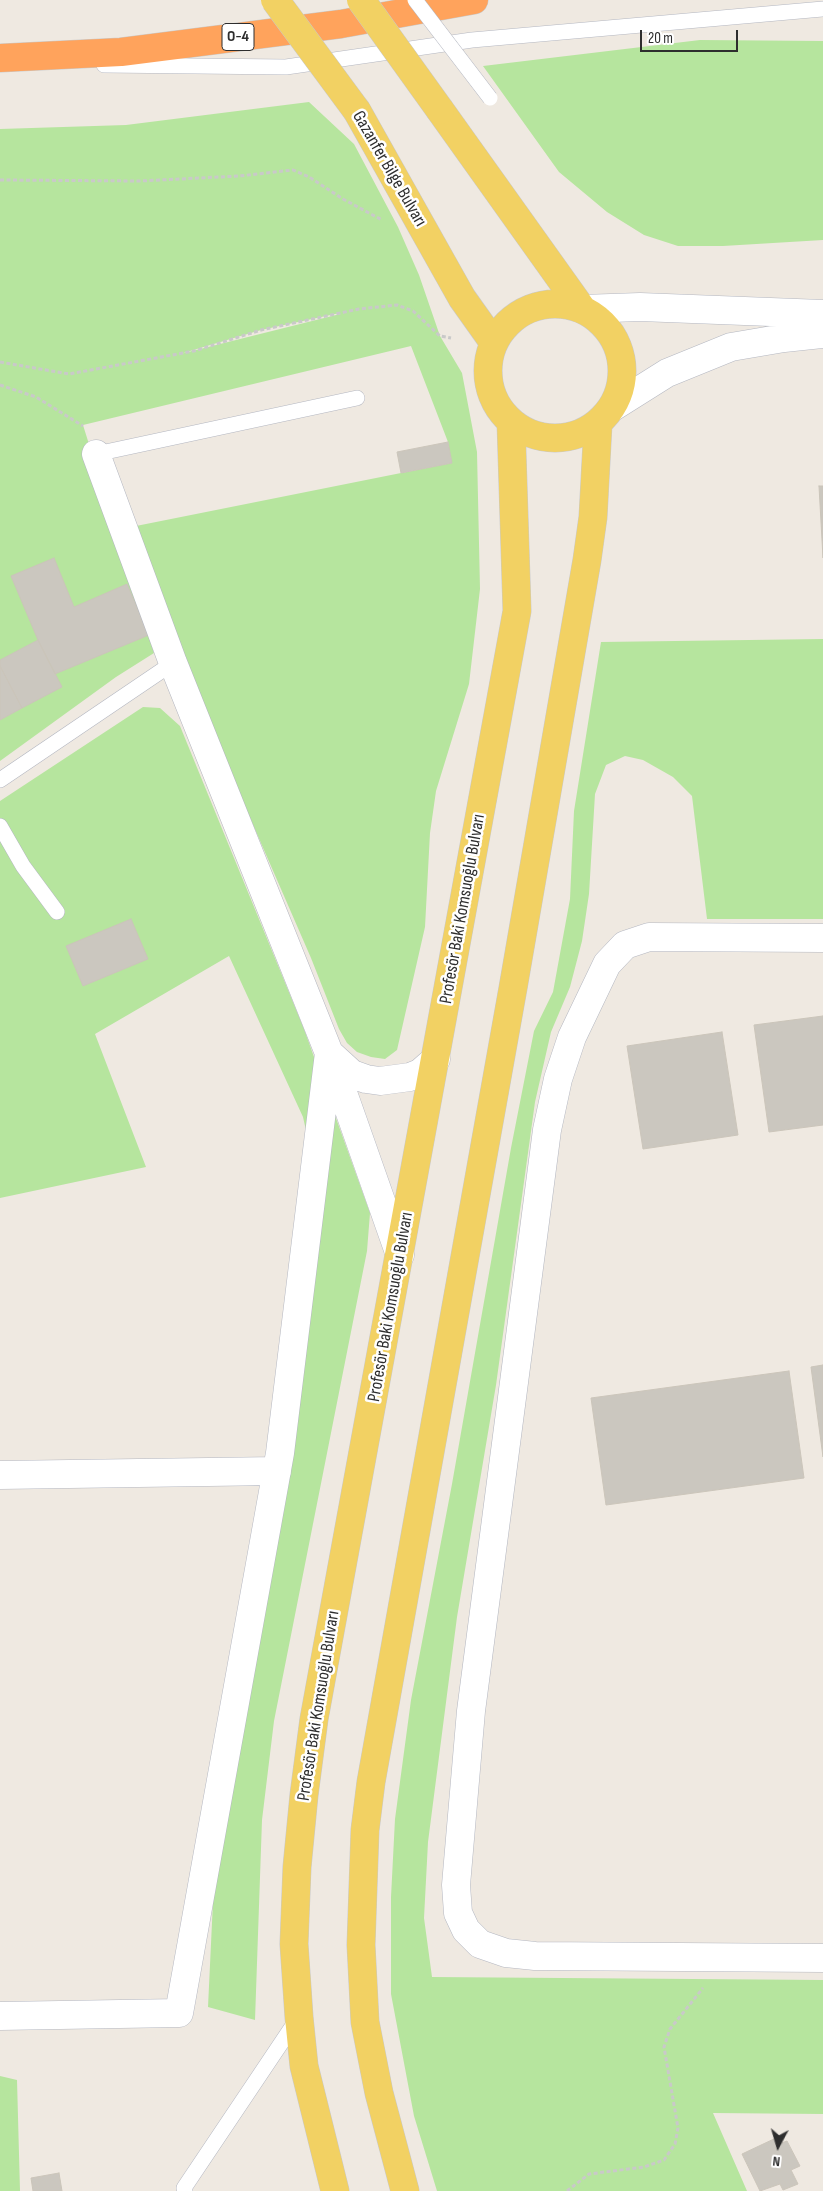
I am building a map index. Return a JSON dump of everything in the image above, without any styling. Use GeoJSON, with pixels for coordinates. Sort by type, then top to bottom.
{"type":"FeatureCollection","features":[{"type":"Feature","properties":{"kind":"highway","name":"O-4"},"geometry":{"type":"LineString","coordinates":[[0,58],[130,51],[341,24],[474,0]]}},
{"type":"Feature","properties":{"kind":"main road","name":"Gazanfer Bilge Bulvarı"},"geometry":{"type":"LineString","coordinates":[[275,0],[356,111],[462,298],[494,343]]}},
{"type":"Feature","properties":{"kind":"main road"},"geometry":{"type":"LineString","coordinates":[[361,0],[582,309],[601,322],[616,340],[623,362],[622,385],[606,415],[587,560],[373,1773],[365,1830],[361,1945],[366,2022],[379,2093],[405,2191]]}},
{"type":"Feature","properties":{"kind":"main road"},"geometry":{"type":"LineString","coordinates":[[582,309],[562,304],[541,305],[516,317],[506,326],[494,343],[488,364],[489,385],[497,405],[511,422],[531,434],[554,439],[577,435],[606,415]]}},
{"type":"Feature","properties":{"kind":"main road","name":"Profesör Baki Komsuoğlu Bulvarı"},"geometry":{"type":"LineString","coordinates":[[335,2191],[304,2066],[298,2017],[294,1944],[297,1866],[304,1795],[314,1720],[517,611],[511,422]]}},
{"type":"Feature","properties":{"kind":"street"},"geometry":{"type":"LineString","coordinates":[[582,309],[640,307],[823,314]]}},
{"type":"Feature","properties":{"kind":"street"},"geometry":{"type":"LineString","coordinates":[[606,415],[667,373],[731,347],[823,334]]}},
{"type":"Feature","properties":{"kind":"street"},"geometry":{"type":"LineString","coordinates":[[96,454],[173,663],[330,1053],[400,1255]]}},
{"type":"Feature","properties":{"kind":"street"},"geometry":{"type":"LineString","coordinates":[[823,938],[648,937],[625,945],[607,964],[588,1000],[572,1037],[558,1079],[547,1130],[471,1711],[456,1885],[458,1913],[466,1930],[480,1944],[506,1953],[534,1956],[823,1958]]}},
{"type":"Feature","properties":{"kind":"street"},"geometry":{"type":"LineString","coordinates":[[330,1053],[352,1074],[380,1081],[410,1077],[420,1072],[436,1059]]}},
{"type":"Feature","properties":{"kind":"street"},"geometry":{"type":"LineString","coordinates":[[0,2016],[179,2013],[277,1471],[330,1053]]}},
{"type":"Feature","properties":{"kind":"street"},"geometry":{"type":"LineString","coordinates":[[0,1475],[277,1471]]}},
{"type":"Feature","properties":{"kind":"lane"},"geometry":{"type":"LineString","coordinates":[[415,0],[490,98]]}},
{"type":"Feature","properties":{"kind":"lane"},"geometry":{"type":"LineString","coordinates":[[0,64],[286,67],[472,40],[823,9]]}},
{"type":"Feature","properties":{"kind":"lane"},"geometry":{"type":"LineString","coordinates":[[96,454],[357,398]]}},
{"type":"Feature","properties":{"kind":"lane"},"geometry":{"type":"LineString","coordinates":[[0,780],[173,663]]}},
{"type":"Feature","properties":{"kind":"lane"},"geometry":{"type":"LineString","coordinates":[[0,826],[22,866],[57,912]]}},
{"type":"Feature","properties":{"kind":"lane"},"geometry":{"type":"LineString","coordinates":[[185,2191],[184,2188],[189,2180],[298,2017]]}},
{"type":"Feature","properties":{"kind":"path"},"geometry":{"type":"LineString","coordinates":[[0,180],[140,181],[239,176],[293,170],[309,177],[343,200],[390,224]]}},
{"type":"Feature","properties":{"kind":"path"},"geometry":{"type":"LineString","coordinates":[[0,362],[69,374],[194,350],[270,328],[359,309],[397,305],[413,311],[440,336],[494,343]]}},
{"type":"Feature","properties":{"kind":"path"},"geometry":{"type":"LineString","coordinates":[[0,386],[36,397],[82,425],[96,454]]}},
{"type":"Feature","properties":{"kind":"path"},"geometry":{"type":"LineString","coordinates":[[567,2191],[589,2174],[644,2166],[664,2160],[675,2144],[678,2128],[664,2047],[670,2029],[728,1957]]}},
{"type":"Feature","properties":{"kind":"green space"},"geometry":{"type":"Polygon","coordinates":[[[700,40],[823,41],[823,240],[723,246],[678,246],[644,235],[607,212],[559,172],[483,66],[700,40]]]}},
{"type":"Feature","properties":{"kind":"green space"},"geometry":{"type":"Polygon","coordinates":[[[309,102],[354,144],[398,227],[419,275],[440,336],[462,373],[477,452],[480,589],[469,684],[436,791],[430,833],[425,927],[397,1050],[385,1059],[357,1052],[347,1043],[339,1029],[311,958],[197,696],[136,526],[451,463],[448,442],[411,346],[83,425],[154,653],[116,677],[0,761],[0,129],[126,125],[309,102]],[[340,314],[261,330],[180,354],[340,314]]]}},
{"type":"Feature","properties":{"kind":"green space"},"geometry":{"type":"Polygon","coordinates":[[[823,639],[823,919],[707,919],[692,796],[673,777],[643,760],[625,756],[606,765],[595,794],[589,894],[582,941],[570,987],[551,1032],[535,1102],[496,1385],[457,1617],[428,1842],[424,1918],[432,1977],[823,1980],[823,2114],[713,2113],[747,2191],[437,2191],[414,2116],[391,1994],[391,1897],[395,1819],[411,1700],[452,1484],[511,1148],[534,1031],[553,992],[570,899],[574,811],[601,642],[823,639]]]}},
{"type":"Feature","properties":{"kind":"green space"},"geometry":{"type":"Polygon","coordinates":[[[143,707],[160,708],[180,726],[304,1029],[370,1213],[367,1251],[274,1721],[262,1820],[255,2020],[208,2007],[217,1817],[322,1202],[303,1117],[229,956],[95,1034],[146,1167],[0,1198],[0,801],[143,707]]]}},
{"type":"Feature","properties":{"kind":"green space"},"geometry":{"type":"Polygon","coordinates":[[[0,2076],[17,2080],[20,2191],[0,2191],[0,2076]]]}},
{"type":"Feature","properties":{"kind":"building"},"geometry":{"type":"Polygon","coordinates":[[[448,442],[452,463],[401,473],[397,452],[448,442]]]}},
{"type":"Feature","properties":{"kind":"building"},"geometry":{"type":"Polygon","coordinates":[[[819,486],[823,486],[823,558],[819,486]]]}},
{"type":"Feature","properties":{"kind":"building"},"geometry":{"type":"Polygon","coordinates":[[[54,558],[74,607],[127,584],[149,635],[55,674],[38,640],[11,576],[54,558]]]}},
{"type":"Feature","properties":{"kind":"building"},"geometry":{"type":"Polygon","coordinates":[[[38,640],[62,687],[22,708],[0,666],[0,660],[38,640]]]}},
{"type":"Feature","properties":{"kind":"building"},"geometry":{"type":"Polygon","coordinates":[[[0,666],[22,708],[0,720],[0,666]]]}},
{"type":"Feature","properties":{"kind":"building"},"geometry":{"type":"Polygon","coordinates":[[[131,919],[148,959],[83,986],[66,946],[131,919]]]}},
{"type":"Feature","properties":{"kind":"building"},"geometry":{"type":"Polygon","coordinates":[[[823,1016],[823,1125],[769,1132],[754,1025],[823,1016]]]}},
{"type":"Feature","properties":{"kind":"building"},"geometry":{"type":"Polygon","coordinates":[[[722,1032],[738,1135],[643,1149],[627,1046],[722,1032]]]}},
{"type":"Feature","properties":{"kind":"building"},"geometry":{"type":"Polygon","coordinates":[[[823,1365],[823,1457],[811,1367],[823,1365]]]}},
{"type":"Feature","properties":{"kind":"building"},"geometry":{"type":"Polygon","coordinates":[[[789,1371],[804,1478],[606,1505],[591,1398],[789,1371]]]}},
{"type":"Feature","properties":{"kind":"building"},"geometry":{"type":"Polygon","coordinates":[[[776,2138],[779,2144],[787,2141],[800,2166],[791,2170],[798,2184],[783,2190],[780,2184],[760,2191],[742,2154],[776,2138]]]}},
{"type":"Feature","properties":{"kind":"building"},"geometry":{"type":"Polygon","coordinates":[[[59,2173],[62,2191],[33,2191],[31,2178],[59,2173]]]}}]}
